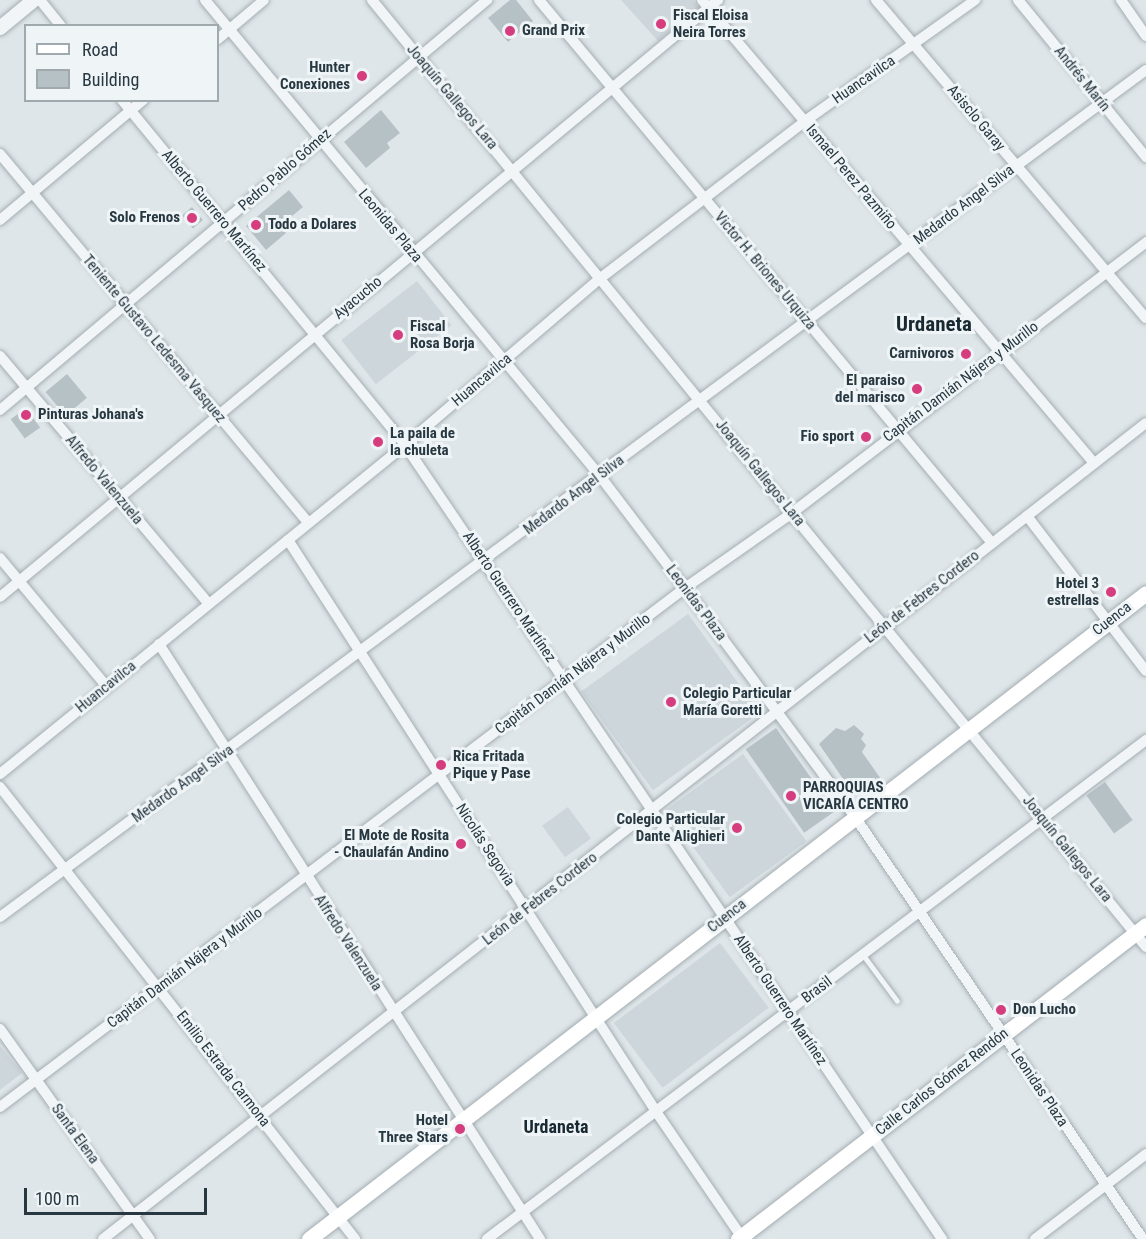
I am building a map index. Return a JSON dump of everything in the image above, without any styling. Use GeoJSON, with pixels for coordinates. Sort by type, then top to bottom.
{"type":"FeatureCollection","features":[{"type":"Feature","properties":{"kind":"main road","name":"Cuenca"},"geometry":{"type":"LineString","coordinates":[[309,1239],[1146,592]]}},
{"type":"Feature","properties":{"kind":"main road","name":"Calle Carlos Gómez Rendón"},"geometry":{"type":"LineString","coordinates":[[741,1238],[1141,929]]}},
{"type":"Feature","properties":{"kind":"street"},"geometry":{"type":"LineString","coordinates":[[0,28],[34,0]]}},
{"type":"Feature","properties":{"kind":"street"},"geometry":{"type":"LineString","coordinates":[[40,0],[59,24]]}},
{"type":"Feature","properties":{"kind":"street","name":"Leonidas Plaza"},"geometry":{"type":"LineString","coordinates":[[205,0],[319,141],[600,476],[685,588],[855,817],[1143,1239]]}},
{"type":"Feature","properties":{"kind":"street"},"geometry":{"type":"LineString","coordinates":[[219,38],[264,0]]}},
{"type":"Feature","properties":{"kind":"street","name":"Joaquín Gallegos Lara"},"geometry":{"type":"LineString","coordinates":[[372,0],[602,277],[1041,818],[1141,929],[1146,947]]}},
{"type":"Feature","properties":{"kind":"street","name":"Pedro Pablo Gómez"},"geometry":{"type":"LineString","coordinates":[[0,410],[487,0]]}},
{"type":"Feature","properties":{"kind":"street","name":"Victor H. Briones Urquiza"},"geometry":{"type":"LineString","coordinates":[[539,0],[992,543]]}},
{"type":"Feature","properties":{"kind":"street","name":"Ayacucho"},"geometry":{"type":"LineString","coordinates":[[0,597],[612,87],[705,4],[718,0]]}},
{"type":"Feature","properties":{"kind":"street","name":"Asisclo Garay"},"geometry":{"type":"LineString","coordinates":[[876,0],[1146,318]]}},
{"type":"Feature","properties":{"kind":"street","name":"Huancavilca"},"geometry":{"type":"LineString","coordinates":[[2,769],[107,687],[405,445],[602,277],[804,121],[975,0]]}},
{"type":"Feature","properties":{"kind":"street","name":"Andrés Marín"},"geometry":{"type":"LineString","coordinates":[[1018,0],[1146,157]]}},
{"type":"Feature","properties":{"kind":"street"},"geometry":{"type":"LineString","coordinates":[[1121,0],[1146,36]]}},
{"type":"Feature","properties":{"kind":"street","name":"Ismael Perez Pazmiño"},"geometry":{"type":"LineString","coordinates":[[705,4],[1094,463]]}},
{"type":"Feature","properties":{"kind":"street","name":"Medardo Angel Silva"},"geometry":{"type":"LineString","coordinates":[[0,917],[229,751],[1146,70]]}},
{"type":"Feature","properties":{"kind":"street","name":"Alberto Guerrero Martínez"},"geometry":{"type":"LineString","coordinates":[[123,102],[316,333],[405,445],[942,1239]]}},
{"type":"Feature","properties":{"kind":"street"},"geometry":{"type":"LineString","coordinates":[[0,220],[140,102]]}},
{"type":"Feature","properties":{"kind":"street","name":"Teniente Gustavo Ledesma Vasquez"},"geometry":{"type":"LineString","coordinates":[[0,154],[309,523]]}},
{"type":"Feature","properties":{"kind":"street","name":"Capitán Damián Nájera y Murillo"},"geometry":{"type":"LineString","coordinates":[[0,1107],[306,878],[685,588],[792,513],[897,430],[1146,242]]}},
{"type":"Feature","properties":{"kind":"street","name":"Alfredo Valenzuela"},"geometry":{"type":"LineString","coordinates":[[0,356],[119,500],[209,604]]}},
{"type":"Feature","properties":{"kind":"street","name":"León de Febres Cordero"},"geometry":{"type":"LineString","coordinates":[[103,1239],[260,1115],[528,910],[776,710],[1146,423]]}},
{"type":"Feature","properties":{"kind":"street"},"geometry":{"type":"LineString","coordinates":[[1027,516],[1146,671]]}},
{"type":"Feature","properties":{"kind":"street","name":"Nicolás Segovia"},"geometry":{"type":"LineString","coordinates":[[288,540],[439,776],[597,1016],[655,1110],[741,1238]]}},
{"type":"Feature","properties":{"kind":"street"},"geometry":{"type":"LineString","coordinates":[[0,558],[107,687]]}},
{"type":"Feature","properties":{"kind":"street","name":"Alfredo Valenzuela"},"geometry":{"type":"LineString","coordinates":[[159,644],[229,751],[306,878],[540,1239]]}},
{"type":"Feature","properties":{"kind":"street","name":"Brasil"},"geometry":{"type":"LineString","coordinates":[[487,1239],[1146,740]]}},
{"type":"Feature","properties":{"kind":"street","name":"Emilio Estrada Carmona"},"geometry":{"type":"LineString","coordinates":[[0,787],[356,1239]]}},
{"type":"Feature","properties":{"kind":"street","name":"Santa Elena"},"geometry":{"type":"LineString","coordinates":[[0,1029],[150,1239]]}},
{"type":"Feature","properties":{"kind":"street"},"geometry":{"type":"LineString","coordinates":[[1035,1239],[1146,1154]]}},
{"type":"Feature","properties":{"kind":"lane"},"geometry":{"type":"LineString","coordinates":[[863,955],[897,1001]]}},
{"type":"Feature","properties":{"kind":"shaded area","name":"Fiscal Eloisa Neira Torres"},"geometry":{"type":"Polygon","coordinates":[[[621,0],[693,0],[699,8],[658,41],[621,0]]]}},
{"type":"Feature","properties":{"kind":"shaded area","name":"Fiscal Rosa Borja"},"geometry":{"type":"Polygon","coordinates":[[[417,281],[451,325],[376,384],[341,340],[417,281]]]}},
{"type":"Feature","properties":{"kind":"shaded area","name":"Colegio Particular María Goretti"},"geometry":{"type":"Polygon","coordinates":[[[688,614],[760,713],[653,790],[581,692],[688,614]]]}},
{"type":"Feature","properties":{"kind":"shaded area","name":"Colegio Particular Dante Alighieri"},"geometry":{"type":"Polygon","coordinates":[[[743,754],[806,841],[730,897],[666,810],[743,754]]]}},
{"type":"Feature","properties":{"kind":"shaded area"},"geometry":{"type":"Polygon","coordinates":[[[568,807],[591,839],[565,857],[542,826],[568,807]]]}},
{"type":"Feature","properties":{"kind":"shaded area"},"geometry":{"type":"Polygon","coordinates":[[[720,943],[769,1008],[663,1088],[614,1023],[720,943]]]}},
{"type":"Feature","properties":{"kind":"shaded area"},"geometry":{"type":"Polygon","coordinates":[[[0,1046],[22,1073],[0,1090],[0,1046]]]}},
{"type":"Feature","properties":{"kind":"building","name":"Grand Prix"},"geometry":{"type":"Polygon","coordinates":[[[510,0],[516,0],[533,21],[508,42],[488,18],[510,0]]]}},
{"type":"Feature","properties":{"kind":"building"},"geometry":{"type":"Polygon","coordinates":[[[381,110],[400,133],[387,143],[390,148],[366,168],[344,142],[381,110]]]}},
{"type":"Feature","properties":{"kind":"building"},"geometry":{"type":"Polygon","coordinates":[[[289,190],[303,207],[280,226],[286,233],[266,250],[246,226],[289,190]]]}},
{"type":"Feature","properties":{"kind":"building","name":"Solo Frenos"},"geometry":{"type":"Polygon","coordinates":[[[192,207],[203,220],[193,228],[182,215],[192,207]]]}},
{"type":"Feature","properties":{"kind":"building"},"geometry":{"type":"Polygon","coordinates":[[[67,374],[87,398],[65,416],[46,392],[67,374]]]}},
{"type":"Feature","properties":{"kind":"building"},"geometry":{"type":"Polygon","coordinates":[[[26,408],[40,427],[25,439],[11,419],[26,408]]]}},
{"type":"Feature","properties":{"kind":"building"},"geometry":{"type":"Polygon","coordinates":[[[854,725],[864,734],[861,739],[866,745],[862,752],[881,779],[861,795],[850,789],[819,744],[836,728],[845,731],[854,725]]]}},
{"type":"Feature","properties":{"kind":"building"},"geometry":{"type":"Polygon","coordinates":[[[776,728],[835,812],[804,833],[746,749],[776,728]]]}},
{"type":"Feature","properties":{"kind":"building"},"geometry":{"type":"Polygon","coordinates":[[[1105,782],[1133,820],[1114,834],[1086,796],[1105,782]]]}},
{"type":"Feature","properties":{"kind":"place","name":"Fiscal Eloisa Neira Torres"},"geometry":{"type":"Point","coordinates":[661,24]}},
{"type":"Feature","properties":{"kind":"place","name":"Grand Prix"},"geometry":{"type":"Point","coordinates":[510,31]}},
{"type":"Feature","properties":{"kind":"place","name":"Hunter Conexiones"},"geometry":{"type":"Point","coordinates":[362,76]}},
{"type":"Feature","properties":{"kind":"place","name":"Solo Frenos"},"geometry":{"type":"Point","coordinates":[192,218]}},
{"type":"Feature","properties":{"kind":"place","name":"Todo a Dolares"},"geometry":{"type":"Point","coordinates":[256,225]}},
{"type":"Feature","properties":{"kind":"place","name":"Fiscal Rosa Borja"},"geometry":{"type":"Point","coordinates":[398,335]}},
{"type":"Feature","properties":{"kind":"place","name":"Carnivoros"},"geometry":{"type":"Point","coordinates":[966,354]}},
{"type":"Feature","properties":{"kind":"place","name":"El paraiso del marisco"},"geometry":{"type":"Point","coordinates":[917,389]}},
{"type":"Feature","properties":{"kind":"place","name":"Pinturas Johana's"},"geometry":{"type":"Point","coordinates":[26,415]}},
{"type":"Feature","properties":{"kind":"place","name":"Fio sport"},"geometry":{"type":"Point","coordinates":[866,437]}},
{"type":"Feature","properties":{"kind":"place","name":"La paila de la chuleta"},"geometry":{"type":"Point","coordinates":[378,442]}},
{"type":"Feature","properties":{"kind":"place","name":"Hotel 3 estrellas"},"geometry":{"type":"Point","coordinates":[1111,592]}},
{"type":"Feature","properties":{"kind":"place","name":"Colegio Particular María Goretti"},"geometry":{"type":"Point","coordinates":[671,702]}},
{"type":"Feature","properties":{"kind":"place","name":"Rica Fritada Pique y Pase"},"geometry":{"type":"Point","coordinates":[441,765]}},
{"type":"Feature","properties":{"kind":"place","name":"PARROQUIAS VICARÍA CENTRO"},"geometry":{"type":"Point","coordinates":[791,796]}},
{"type":"Feature","properties":{"kind":"place","name":"Colegio Particular Dante Alighieri"},"geometry":{"type":"Point","coordinates":[737,828]}},
{"type":"Feature","properties":{"kind":"place","name":"El Mote de Rosita - Chaulafán Andino"},"geometry":{"type":"Point","coordinates":[461,844]}},
{"type":"Feature","properties":{"kind":"place","name":"Don Lucho"},"geometry":{"type":"Point","coordinates":[1001,1010]}},
{"type":"Feature","properties":{"kind":"place","name":"Hotel Three Stars"},"geometry":{"type":"Point","coordinates":[460,1129]}},
{"type":"Feature","properties":{"kind":"district","name":"Urdaneta"},"geometry":{"type":"Point","coordinates":[934,324]}},
{"type":"Feature","properties":{"kind":"district","name":"Urdaneta"},"geometry":{"type":"Point","coordinates":[556,1127]}}]}
